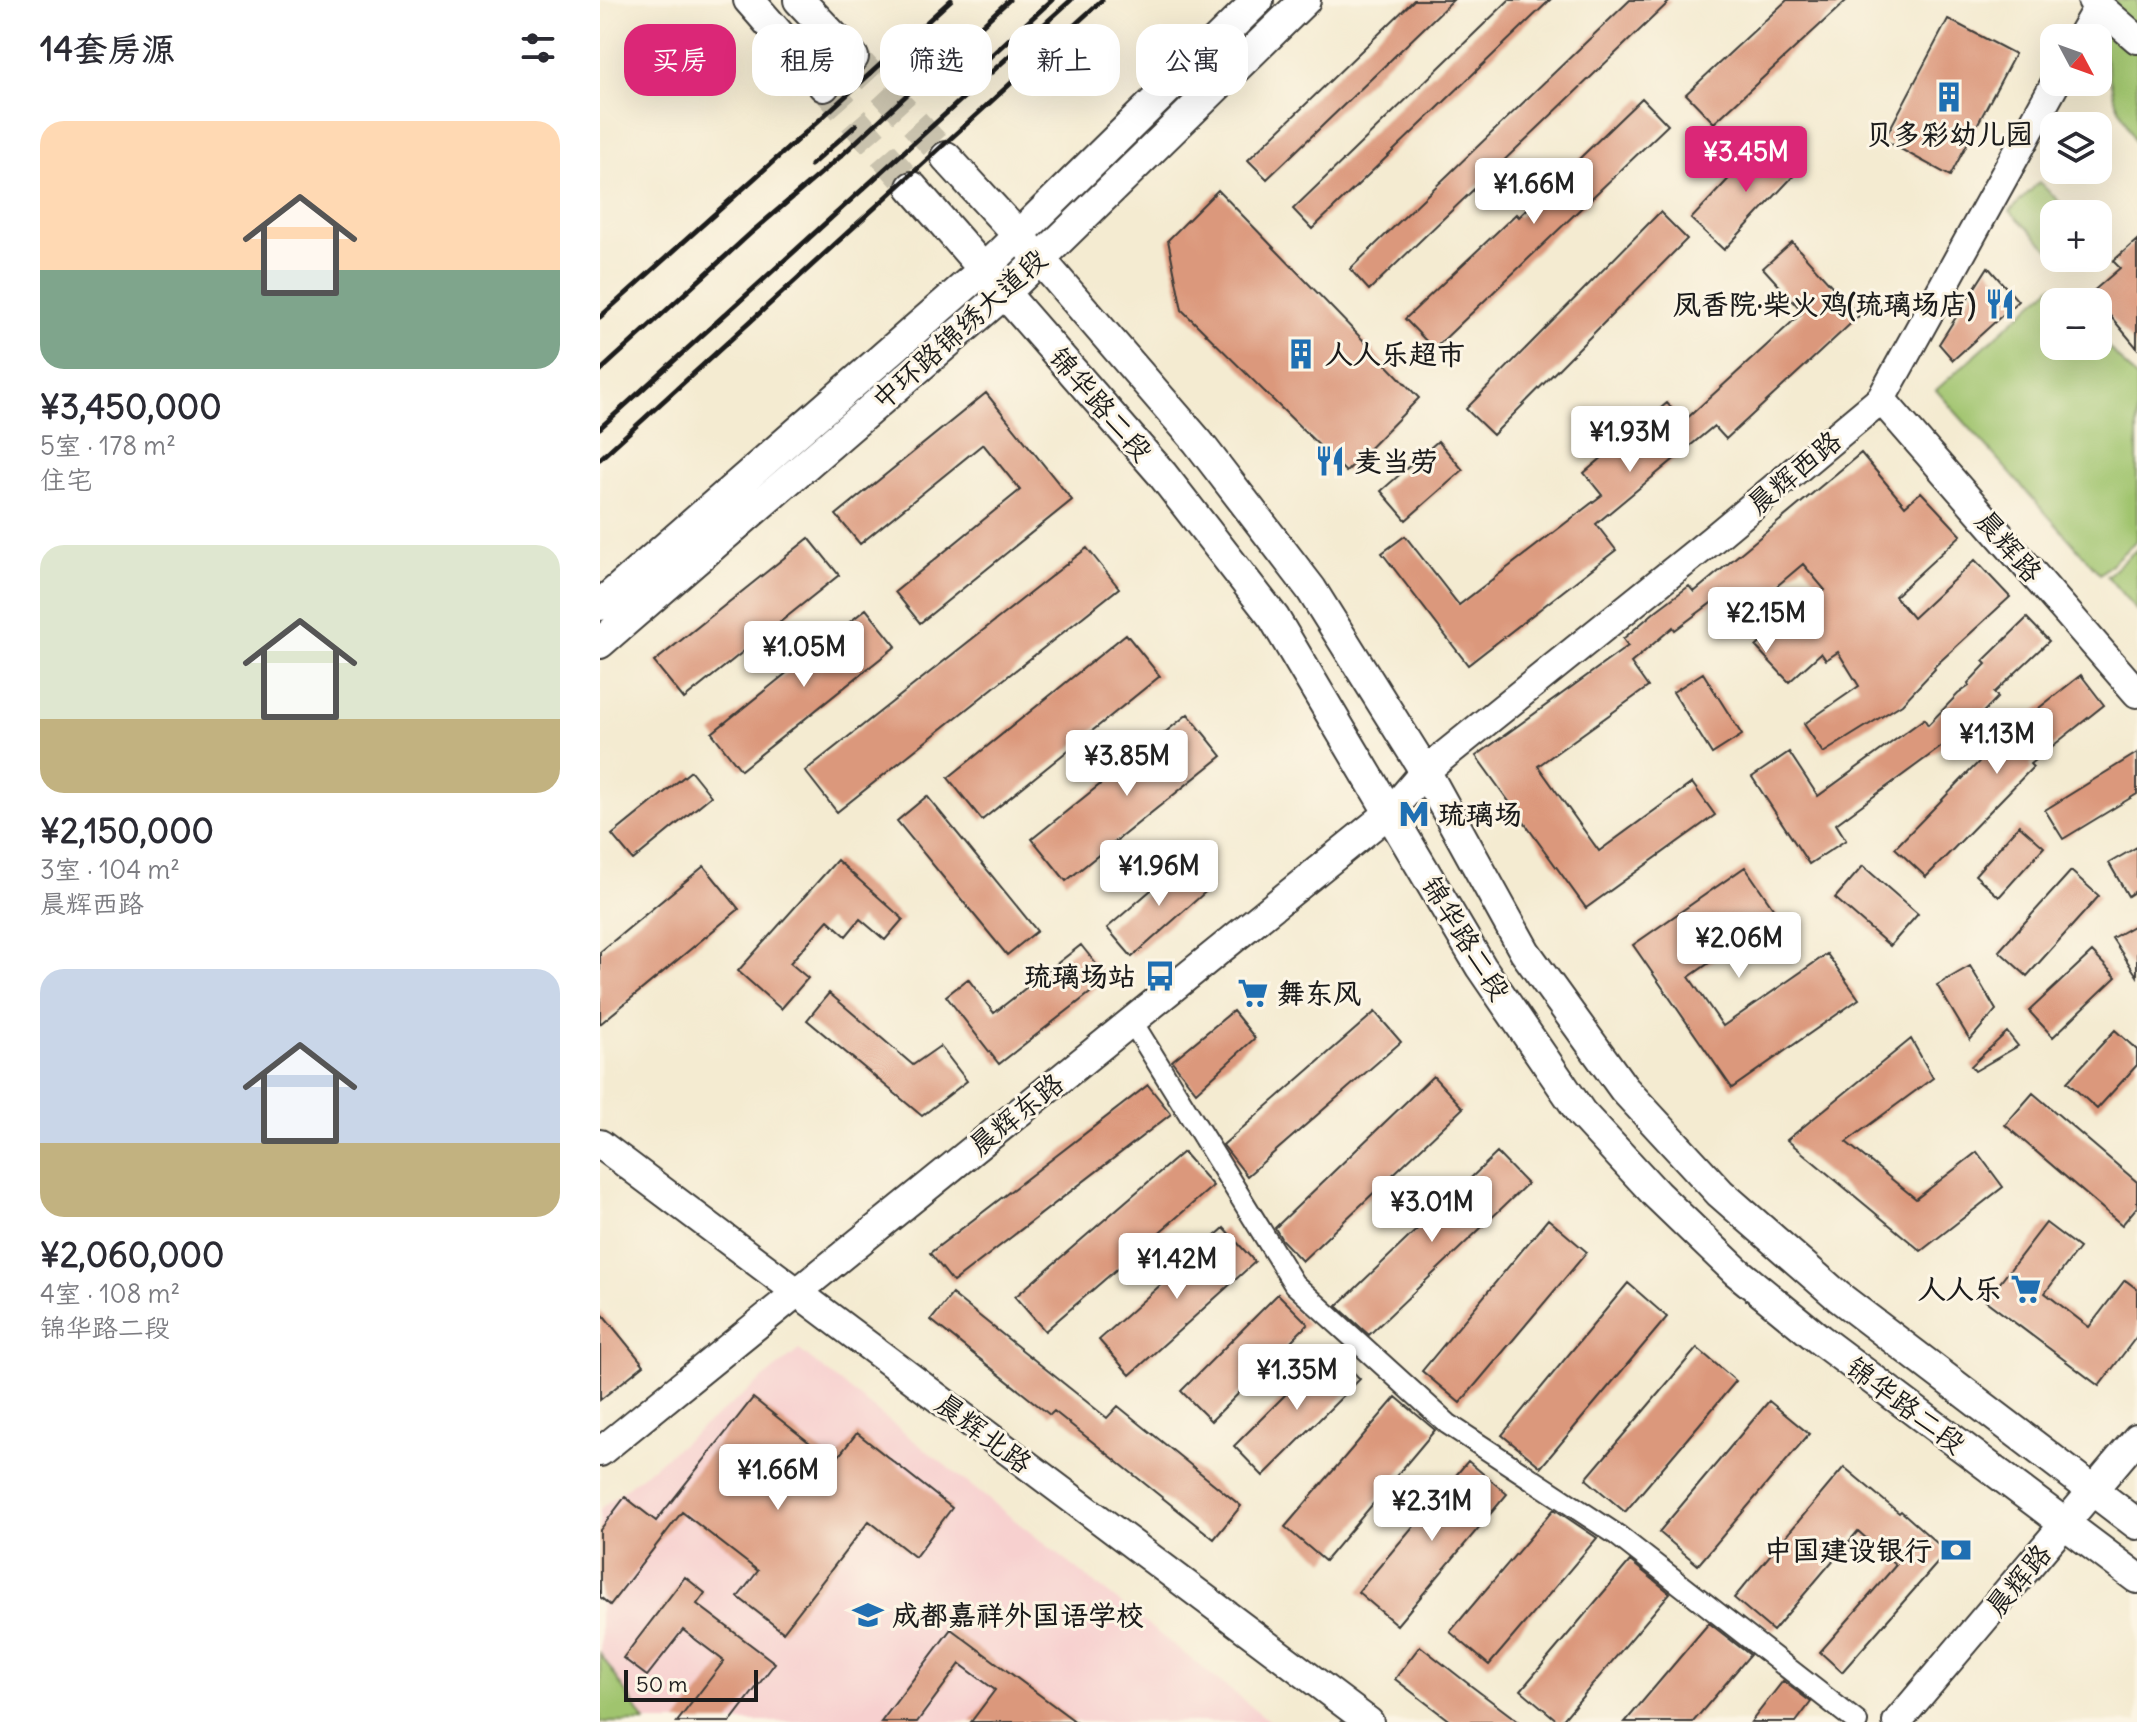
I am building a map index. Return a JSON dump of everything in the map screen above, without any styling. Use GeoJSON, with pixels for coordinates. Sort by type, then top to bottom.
{"type":"FeatureCollection","features":[{"type":"Feature","properties":{"kind":"main road"},"geometry":{"type":"LineString","coordinates":[[749,0],[770,24]]}},
{"type":"Feature","properties":{"kind":"main road"},"geometry":{"type":"LineString","coordinates":[[799,0],[822,24]]}},
{"type":"Feature","properties":{"kind":"main road","name":"中环路锦绣大道段"},"geometry":{"type":"LineString","coordinates":[[600,643],[1005,293],[1029,247],[1258,0]]}},
{"type":"Feature","properties":{"kind":"main road","name":"中环路锦绣大道段"},"geometry":{"type":"LineString","coordinates":[[600,605],[983,270],[1029,247],[1305,0]]}},
{"type":"Feature","properties":{"kind":"main road","name":"锦华路二段"},"geometry":{"type":"LineString","coordinates":[[946,157],[1029,247],[1198,442],[1311,589],[1425,771],[1525,952],[1624,1089],[1720,1193],[1839,1297],[2137,1524]]}},
{"type":"Feature","properties":{"kind":"main road","name":"锦华路二段"},"geometry":{"type":"LineString","coordinates":[[912,187],[1162,474],[1274,618],[1481,967],[1581,1113],[1656,1194],[1736,1271],[1819,1339],[2137,1578]]}},
{"type":"Feature","properties":{"kind":"street"},"geometry":{"type":"LineString","coordinates":[[2086,24],[2095,2],[2137,39]]}},
{"type":"Feature","properties":{"kind":"street","name":"晨辉西路"},"geometry":{"type":"LineString","coordinates":[[1425,771],[1712,540],[1881,399],[2048,96]]}},
{"type":"Feature","properties":{"kind":"street","name":"晨辉路"},"geometry":{"type":"LineString","coordinates":[[1881,399],[2137,693]]}},
{"type":"Feature","properties":{"kind":"street","name":"晨辉东路"},"geometry":{"type":"LineString","coordinates":[[600,1452],[1390,812],[1425,771]]}},
{"type":"Feature","properties":{"kind":"street"},"geometry":{"type":"LineString","coordinates":[[1131,1020],[1294,1284],[1448,1424],[1617,1535],[1857,1722]]}},
{"type":"Feature","properties":{"kind":"street","name":"晨辉北路"},"geometry":{"type":"LineString","coordinates":[[600,1144],[1369,1722]]}},
{"type":"Feature","properties":{"kind":"street","name":"晨辉路"},"geometry":{"type":"LineString","coordinates":[[1897,1722],[2137,1438]]}},
{"type":"Feature","properties":{"kind":"shaded area","name":"成都嘉祥外国语学校"},"geometry":{"type":"Polygon","coordinates":[[[799,1350],[1271,1722],[600,1722],[600,1509],[799,1350]]]}},
{"type":"Feature","properties":{"kind":"green space"},"geometry":{"type":"Polygon","coordinates":[[[2092,0],[2137,0],[2137,146],[2112,88],[2112,24],[2097,24],[2092,0]]]}},
{"type":"Feature","properties":{"kind":"green space"},"geometry":{"type":"Polygon","coordinates":[[[2039,182],[2058,200],[2040,200],[2040,240],[2010,211],[2039,182]]]}},
{"type":"Feature","properties":{"kind":"green space"},"geometry":{"type":"Polygon","coordinates":[[[2040,297],[2040,360],[2112,360],[2112,351],[2137,379],[2137,540],[2100,574],[1936,390],[2040,297]]]}},
{"type":"Feature","properties":{"kind":"green space"},"geometry":{"type":"Polygon","coordinates":[[[2137,549],[2137,611],[2107,576],[2137,549]]]}},
{"type":"Feature","properties":{"kind":"green space"},"geometry":{"type":"Polygon","coordinates":[[[600,1653],[645,1722],[600,1722],[600,1653]]]}},
{"type":"Feature","properties":{"kind":"building"},"geometry":{"type":"Polygon","coordinates":[[[1414,0],[1453,0],[1267,179],[1248,160],[1414,0]]]}},
{"type":"Feature","properties":{"kind":"building"},"geometry":{"type":"Polygon","coordinates":[[[1509,0],[1550,0],[1312,229],[1293,209],[1509,0]]]}},
{"type":"Feature","properties":{"kind":"building"},"geometry":{"type":"Polygon","coordinates":[[[1630,0],[1671,0],[1369,290],[1350,269],[1630,0]]]}},
{"type":"Feature","properties":{"kind":"building"},"geometry":{"type":"Polygon","coordinates":[[[1787,0],[1847,0],[1714,123],[1686,94],[1787,0]]]}},
{"type":"Feature","properties":{"kind":"building","name":"贝多彩幼儿园"},"geometry":{"type":"Polygon","coordinates":[[[1948,19],[2015,54],[1950,176],[1884,140],[1948,19]]]}},
{"type":"Feature","properties":{"kind":"building"},"geometry":{"type":"Polygon","coordinates":[[[1642,98],[1668,125],[1434,349],[1405,319],[1516,214],[1519,217],[1642,98]]]}},
{"type":"Feature","properties":{"kind":"building"},"geometry":{"type":"Polygon","coordinates":[[[1767,138],[1800,169],[1724,250],[1691,219],[1767,138]]]}},
{"type":"Feature","properties":{"kind":"building","name":"人人乐超市"},"geometry":{"type":"Polygon","coordinates":[[[1218,190],[1419,398],[1346,472],[1182,310],[1168,240],[1218,190]]]}},
{"type":"Feature","properties":{"kind":"building"},"geometry":{"type":"Polygon","coordinates":[[[1660,212],[1687,239],[1493,435],[1466,409],[1660,212]]]}},
{"type":"Feature","properties":{"kind":"building"},"geometry":{"type":"Polygon","coordinates":[[[2137,240],[2137,348],[2112,318],[2112,288],[2097,288],[2120,268],[2113,261],[2137,240]]]}},
{"type":"Feature","properties":{"kind":"building"},"geometry":{"type":"Polygon","coordinates":[[[1792,242],[1859,316],[1726,439],[1714,426],[1596,524],[1616,550],[1468,665],[1382,553],[1405,536],[1459,605],[1602,495],[1584,473],[1667,403],[1683,422],[1803,312],[1763,268],[1792,242]]]}},
{"type":"Feature","properties":{"kind":"building"},"geometry":{"type":"Polygon","coordinates":[[[1988,267],[2018,301],[1953,360],[1939,344],[1988,267]]]}},
{"type":"Feature","properties":{"kind":"building"},"geometry":{"type":"Polygon","coordinates":[[[986,393],[1072,500],[920,623],[895,592],[1020,490],[983,444],[860,544],[836,515],[986,393]]]}},
{"type":"Feature","properties":{"kind":"building"},"geometry":{"type":"Polygon","coordinates":[[[1438,441],[1463,470],[1406,520],[1381,491],[1438,441]]]}},
{"type":"Feature","properties":{"kind":"building"},"geometry":{"type":"Polygon","coordinates":[[[1861,453],[1905,506],[1921,492],[1961,535],[1895,596],[1913,618],[1975,560],[2010,597],[1934,667],[1902,704],[1823,753],[1804,724],[1859,686],[1838,652],[1826,660],[1821,653],[1789,682],[1756,647],[1787,617],[1825,590],[1803,564],[1732,624],[1714,601],[1675,630],[1673,627],[1631,663],[1648,687],[1538,766],[1599,851],[1692,783],[1715,815],[1586,908],[1476,756],[1628,646],[1623,639],[1657,610],[1689,586],[1694,592],[1861,453]]]}},
{"type":"Feature","properties":{"kind":"building"},"geometry":{"type":"Polygon","coordinates":[[[809,538],[839,575],[684,699],[654,662],[809,538]]]}},
{"type":"Feature","properties":{"kind":"building"},"geometry":{"type":"Polygon","coordinates":[[[1087,548],[1119,588],[837,812],[805,771],[1087,548]]]}},
{"type":"Feature","properties":{"kind":"building"},"geometry":{"type":"Polygon","coordinates":[[[866,609],[896,646],[741,770],[712,733],[866,609]]]}},
{"type":"Feature","properties":{"kind":"building"},"geometry":{"type":"Polygon","coordinates":[[[2027,618],[2049,641],[1994,693],[1998,697],[1958,738],[1956,736],[1836,824],[1846,840],[1809,864],[1752,777],[1789,752],[1818,796],[1924,719],[1928,725],[1969,686],[1968,683],[1986,664],[1983,661],[2027,618]]]}},
{"type":"Feature","properties":{"kind":"building"},"geometry":{"type":"Polygon","coordinates":[[[1126,634],[1160,676],[982,820],[948,778],[1126,634]]]}},
{"type":"Feature","properties":{"kind":"building"},"geometry":{"type":"Polygon","coordinates":[[[1703,673],[1742,735],[1712,754],[1673,692],[1703,673]]]}},
{"type":"Feature","properties":{"kind":"building"},"geometry":{"type":"Polygon","coordinates":[[[2081,675],[2104,705],[2030,764],[2033,767],[1926,877],[1895,848],[2007,733],[2081,675]]]}},
{"type":"Feature","properties":{"kind":"building"},"geometry":{"type":"Polygon","coordinates":[[[1188,714],[1222,756],[1066,881],[1032,839],[1188,714]]]}},
{"type":"Feature","properties":{"kind":"building"},"geometry":{"type":"Polygon","coordinates":[[[2137,753],[2137,794],[2063,839],[2045,810],[2137,753]]]}},
{"type":"Feature","properties":{"kind":"building"},"geometry":{"type":"Polygon","coordinates":[[[691,771],[711,796],[633,860],[612,835],[691,771]]]}},
{"type":"Feature","properties":{"kind":"building"},"geometry":{"type":"Polygon","coordinates":[[[927,796],[1037,931],[1007,955],[897,821],[927,796]]]}},
{"type":"Feature","properties":{"kind":"building"},"geometry":{"type":"Polygon","coordinates":[[[2019,825],[2044,847],[1999,897],[1975,875],[2019,825]]]}},
{"type":"Feature","properties":{"kind":"building"},"geometry":{"type":"Polygon","coordinates":[[[2137,847],[2137,890],[2128,896],[2109,863],[2137,847]]]}},
{"type":"Feature","properties":{"kind":"building"},"geometry":{"type":"Polygon","coordinates":[[[1187,859],[1211,887],[1132,957],[1107,928],[1187,859]]]}},
{"type":"Feature","properties":{"kind":"building"},"geometry":{"type":"Polygon","coordinates":[[[837,860],[903,919],[885,940],[860,919],[846,936],[828,920],[790,963],[808,978],[781,1009],[738,971],[837,860]]]}},
{"type":"Feature","properties":{"kind":"building"},"geometry":{"type":"Polygon","coordinates":[[[704,866],[739,909],[600,1024],[600,952],[704,866]]]}},
{"type":"Feature","properties":{"kind":"building"},"geometry":{"type":"Polygon","coordinates":[[[1863,866],[1918,914],[1890,946],[1835,898],[1863,866]]]}},
{"type":"Feature","properties":{"kind":"building"},"geometry":{"type":"Polygon","coordinates":[[[1745,867],[1778,915],[1689,977],[1723,1026],[1827,954],[1859,999],[1732,1088],[1633,945],[1745,867]]]}},
{"type":"Feature","properties":{"kind":"building"},"geometry":{"type":"Polygon","coordinates":[[[2071,871],[2099,896],[2027,976],[1999,951],[2071,871]]]}},
{"type":"Feature","properties":{"kind":"building"},"geometry":{"type":"Polygon","coordinates":[[[2137,924],[2137,976],[2112,938],[2137,924]]]}},
{"type":"Feature","properties":{"kind":"building"},"geometry":{"type":"Polygon","coordinates":[[[1081,945],[1108,979],[999,1064],[946,996],[968,979],[994,1013],[1081,945]]]}},
{"type":"Feature","properties":{"kind":"building"},"geometry":{"type":"Polygon","coordinates":[[[2092,952],[2116,977],[2053,1037],[2029,1011],[2092,952]]]}},
{"type":"Feature","properties":{"kind":"building"},"geometry":{"type":"Polygon","coordinates":[[[1970,966],[1996,1010],[1970,1040],[1937,985],[1970,966]]]}},
{"type":"Feature","properties":{"kind":"building"},"geometry":{"type":"Polygon","coordinates":[[[829,993],[913,1065],[940,1046],[967,1081],[922,1116],[807,1020],[829,993]]]}},
{"type":"Feature","properties":{"kind":"building"},"geometry":{"type":"Polygon","coordinates":[[[1233,1011],[1255,1038],[1196,1092],[1172,1061],[1233,1011]]]}},
{"type":"Feature","properties":{"kind":"building"},"geometry":{"type":"Polygon","coordinates":[[[1375,1012],[1401,1042],[1247,1176],[1223,1145],[1375,1012]]]}},
{"type":"Feature","properties":{"kind":"building"},"geometry":{"type":"Polygon","coordinates":[[[2115,1030],[2137,1050],[2137,1065],[2097,1109],[2067,1082],[2115,1030]]]}},
{"type":"Feature","properties":{"kind":"building"},"geometry":{"type":"Polygon","coordinates":[[[2007,1032],[2018,1046],[1975,1071],[1971,1066],[2007,1032]]]}},
{"type":"Feature","properties":{"kind":"building"},"geometry":{"type":"Polygon","coordinates":[[[1911,1039],[1933,1078],[1846,1142],[1916,1199],[1977,1152],[2003,1187],[1921,1251],[1787,1140],[1911,1039]]]}},
{"type":"Feature","properties":{"kind":"building"},"geometry":{"type":"Polygon","coordinates":[[[1433,1076],[1463,1108],[1302,1261],[1275,1228],[1433,1076]]]}},
{"type":"Feature","properties":{"kind":"building"},"geometry":{"type":"Polygon","coordinates":[[[1148,1085],[1171,1114],[953,1282],[930,1253],[1148,1085]]]}},
{"type":"Feature","properties":{"kind":"building"},"geometry":{"type":"Polygon","coordinates":[[[2033,1093],[2137,1182],[2137,1207],[2122,1225],[2005,1125],[2033,1093]]]}},
{"type":"Feature","properties":{"kind":"building"},"geometry":{"type":"Polygon","coordinates":[[[1183,1152],[1213,1186],[1045,1331],[1015,1297],[1183,1152]]]}},
{"type":"Feature","properties":{"kind":"building"},"geometry":{"type":"Polygon","coordinates":[[[1497,1153],[1527,1184],[1369,1335],[1337,1306],[1497,1153]]]}},
{"type":"Feature","properties":{"kind":"building"},"geometry":{"type":"Polygon","coordinates":[[[1548,1219],[1587,1252],[1460,1403],[1422,1371],[1548,1219]]]}},
{"type":"Feature","properties":{"kind":"building"},"geometry":{"type":"Polygon","coordinates":[[[2046,1223],[2079,1248],[2045,1293],[2089,1327],[2125,1280],[2137,1289],[2137,1336],[2099,1386],[1986,1301],[2046,1223]]]}},
{"type":"Feature","properties":{"kind":"building"},"geometry":{"type":"Polygon","coordinates":[[[1224,1228],[1255,1262],[1130,1375],[1099,1340],[1224,1228]]]}},
{"type":"Feature","properties":{"kind":"building"},"geometry":{"type":"Polygon","coordinates":[[[1628,1283],[1667,1317],[1541,1467],[1502,1435],[1628,1283]]]}},
{"type":"Feature","properties":{"kind":"building"},"geometry":{"type":"Polygon","coordinates":[[[952,1294],[1107,1418],[1118,1406],[1241,1506],[1214,1539],[1054,1411],[1050,1415],[931,1320],[952,1294]]]}},
{"type":"Feature","properties":{"kind":"building"},"geometry":{"type":"Polygon","coordinates":[[[1278,1294],[1308,1324],[1211,1421],[1181,1391],[1278,1294]]]}},
{"type":"Feature","properties":{"kind":"building"},"geometry":{"type":"Polygon","coordinates":[[[600,1311],[644,1365],[600,1400],[600,1311]]]}},
{"type":"Feature","properties":{"kind":"building"},"geometry":{"type":"Polygon","coordinates":[[[1697,1348],[1736,1381],[1625,1512],[1586,1479],[1697,1348]]]}},
{"type":"Feature","properties":{"kind":"building"},"geometry":{"type":"Polygon","coordinates":[[[1331,1349],[1360,1379],[1263,1476],[1234,1446],[1331,1349]]]}},
{"type":"Feature","properties":{"kind":"building"},"geometry":{"type":"Polygon","coordinates":[[[1396,1397],[1435,1430],[1325,1561],[1285,1527],[1396,1397]]]}},
{"type":"Feature","properties":{"kind":"building"},"geometry":{"type":"Polygon","coordinates":[[[753,1398],[834,1462],[857,1433],[952,1508],[915,1557],[869,1521],[783,1632],[738,1597],[758,1571],[682,1512],[610,1605],[600,1597],[600,1530],[625,1497],[656,1521],[753,1398]]]}},
{"type":"Feature","properties":{"kind":"building"},"geometry":{"type":"Polygon","coordinates":[[[1769,1401],[1809,1434],[1698,1565],[1659,1532],[1769,1401]]]}},
{"type":"Feature","properties":{"kind":"building"},"geometry":{"type":"Polygon","coordinates":[[[1468,1461],[1507,1494],[1397,1625],[1358,1592],[1468,1461]]]}},
{"type":"Feature","properties":{"kind":"building"},"geometry":{"type":"Polygon","coordinates":[[[1844,1467],[1947,1552],[1842,1672],[1820,1652],[1896,1565],[1858,1531],[1773,1631],[1734,1598],[1844,1467]]]}},
{"type":"Feature","properties":{"kind":"building"},"geometry":{"type":"Polygon","coordinates":[[[1554,1509],[1597,1538],[1489,1665],[1450,1632],[1554,1509]]]}},
{"type":"Feature","properties":{"kind":"building"},"geometry":{"type":"Polygon","coordinates":[[[1630,1561],[1670,1593],[1559,1722],[1521,1690],[1630,1561]]]}},
{"type":"Feature","properties":{"kind":"building"},"geometry":{"type":"Polygon","coordinates":[[[685,1577],[705,1593],[697,1604],[775,1663],[730,1722],[677,1722],[724,1661],[683,1630],[647,1676],[623,1658],[685,1577]]]}},
{"type":"Feature","properties":{"kind":"building"},"geometry":{"type":"Polygon","coordinates":[[[1709,1623],[1750,1655],[1693,1722],[1625,1722],[1709,1623]]]}},
{"type":"Feature","properties":{"kind":"building"},"geometry":{"type":"Polygon","coordinates":[[[951,1629],[1076,1722],[971,1722],[995,1690],[960,1664],[917,1722],[881,1722],[951,1629]]]}},
{"type":"Feature","properties":{"kind":"building"},"geometry":{"type":"Polygon","coordinates":[[[1420,1646],[1519,1722],[1451,1722],[1395,1679],[1420,1646]]]}},
{"type":"Feature","properties":{"kind":"building"},"geometry":{"type":"Polygon","coordinates":[[[1783,1681],[1811,1702],[1796,1722],[1751,1722],[1783,1681]]]}},
{"type":"Feature","properties":{"kind":"tunnel"},"geometry":{"type":"LineString","coordinates":[[864,69],[946,157]]}},
{"type":"Feature","properties":{"kind":"tunnel"},"geometry":{"type":"LineString","coordinates":[[833,96],[912,187]]}},
{"type":"Feature","properties":{"kind":"railway"},"geometry":{"type":"LineString","coordinates":[[600,317],[951,0]]}},
{"type":"Feature","properties":{"kind":"railway"},"geometry":{"type":"LineString","coordinates":[[600,371],[752,232],[842,155],[1009,0]]}},
{"type":"Feature","properties":{"kind":"railway"},"geometry":{"type":"LineString","coordinates":[[992,55],[1052,0]]}},
{"type":"Feature","properties":{"kind":"railway"},"geometry":{"type":"LineString","coordinates":[[600,428],[1071,0]]}},
{"type":"Feature","properties":{"kind":"railway"},"geometry":{"type":"LineString","coordinates":[[600,459],[1102,0]]}},
{"type":"Feature","properties":{"kind":"railway"},"geometry":{"type":"LineString","coordinates":[[811,165],[856,125]]}},
{"type":"Feature","properties":{"kind":"place","name":"贝多彩幼儿园"},"geometry":{"type":"Point","coordinates":[1949,97]}},
{"type":"Feature","properties":{"kind":"place","name":"凤香院·柴火鸡(琉璃场店)"},"geometry":{"type":"Point","coordinates":[2000,304]}},
{"type":"Feature","properties":{"kind":"place","name":"人人乐超市"},"geometry":{"type":"Point","coordinates":[1301,354]}},
{"type":"Feature","properties":{"kind":"place","name":"麦当劳"},"geometry":{"type":"Point","coordinates":[1330,461]}},
{"type":"Feature","properties":{"kind":"place","name":"琉璃场"},"geometry":{"type":"Point","coordinates":[1414,814]}},
{"type":"Feature","properties":{"kind":"place","name":"琉璃场站"},"geometry":{"type":"Point","coordinates":[1160,976]}},
{"type":"Feature","properties":{"kind":"place","name":"舞东风"},"geometry":{"type":"Point","coordinates":[1253,993]}},
{"type":"Feature","properties":{"kind":"place","name":"人人乐"},"geometry":{"type":"Point","coordinates":[2026,1289]}},
{"type":"Feature","properties":{"kind":"place","name":"中国建设银行"},"geometry":{"type":"Point","coordinates":[1956,1550]}},
{"type":"Feature","properties":{"kind":"place","name":"成都嘉祥外国语学校"},"geometry":{"type":"Point","coordinates":[868,1615]}}]}
